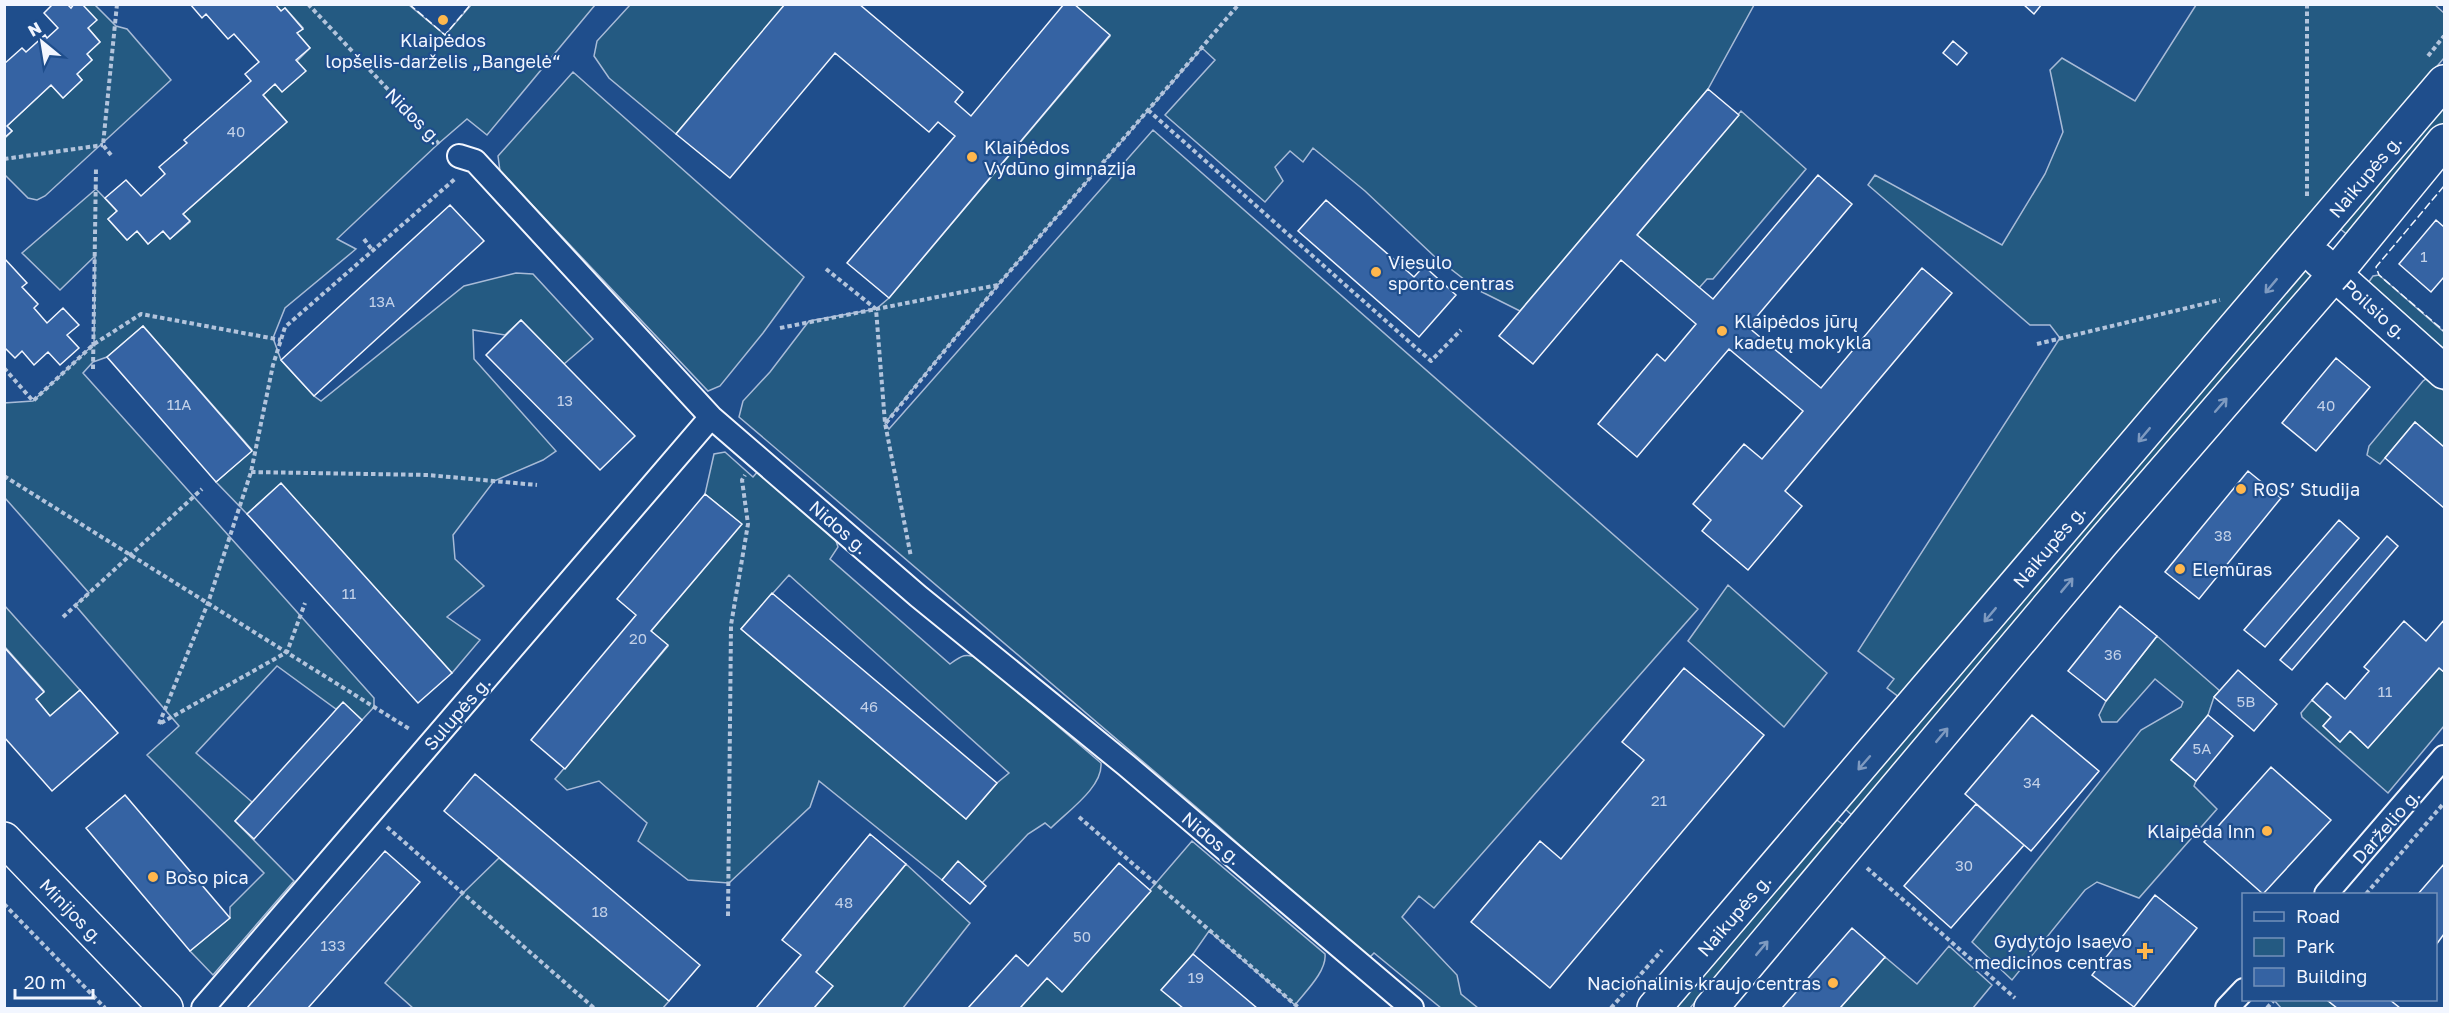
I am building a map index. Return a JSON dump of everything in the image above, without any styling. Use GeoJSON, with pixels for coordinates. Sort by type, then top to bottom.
{"type":"FeatureCollection","features":[{"type":"Feature","properties":{"kind":"street","name":"Naikupės g."},"geometry":{"type":"LineString","coordinates":[[1654,1008],[2445,82]]}},
{"type":"Feature","properties":{"kind":"street"},"geometry":{"type":"LineString","coordinates":[[1711,1008],[2102,543],[2335,274],[2445,141]]}},
{"type":"Feature","properties":{"kind":"street","name":"Nidos g."},"geometry":{"type":"LineString","coordinates":[[467,158],[711,417],[918,596],[1134,772],[1412,1008]]}},
{"type":"Feature","properties":{"kind":"street","name":"Poilsio g."},"geometry":{"type":"LineString","coordinates":[[2304,247],[2445,372]]}},
{"type":"Feature","properties":{"kind":"street","name":"Sulupės g."},"geometry":{"type":"LineString","coordinates":[[202,1008],[711,417]]}},
{"type":"Feature","properties":{"kind":"street","name":"Darželio g."},"geometry":{"type":"LineString","coordinates":[[2327,893],[2445,757]]}},
{"type":"Feature","properties":{"kind":"street","name":"Minijos g."},"geometry":{"type":"LineString","coordinates":[[4,839],[166,1008]]}},
{"type":"Feature","properties":{"kind":"street"},"geometry":{"type":"LineString","coordinates":[[2227,1008],[2242,992]]}},
{"type":"Feature","properties":{"kind":"path"},"geometry":{"type":"LineString","coordinates":[[111,155],[103,145],[117,4]]}},
{"type":"Feature","properties":{"kind":"path","name":"Nidos g."},"geometry":{"type":"LineString","coordinates":[[308,4],[438,144],[467,158]]}},
{"type":"Feature","properties":{"kind":"path"},"geometry":{"type":"LineString","coordinates":[[885,423],[998,285],[1239,4]]}},
{"type":"Feature","properties":{"kind":"path"},"geometry":{"type":"LineString","coordinates":[[2307,4],[2307,199]]}},
{"type":"Feature","properties":{"kind":"path"},"geometry":{"type":"LineString","coordinates":[[1148,110],[1431,361],[1461,330]]}},
{"type":"Feature","properties":{"kind":"path"},"geometry":{"type":"LineString","coordinates":[[4,159],[103,145]]}},
{"type":"Feature","properties":{"kind":"path"},"geometry":{"type":"LineString","coordinates":[[304,603],[287,652],[159,724],[208,603],[251,472],[273,365],[285,327],[373,251],[467,158]]}},
{"type":"Feature","properties":{"kind":"path"},"geometry":{"type":"LineString","coordinates":[[93,369],[96,168]]}},
{"type":"Feature","properties":{"kind":"path"},"geometry":{"type":"LineString","coordinates":[[364,239],[373,251]]}},
{"type":"Feature","properties":{"kind":"path"},"geometry":{"type":"LineString","coordinates":[[826,268],[876,309],[885,423],[918,596]]}},
{"type":"Feature","properties":{"kind":"path"},"geometry":{"type":"LineString","coordinates":[[780,328],[998,285]]}},
{"type":"Feature","properties":{"kind":"path"},"geometry":{"type":"LineString","coordinates":[[2037,344],[2221,299]]}},
{"type":"Feature","properties":{"kind":"path"},"geometry":{"type":"LineString","coordinates":[[4,368],[33,401],[93,344],[141,314],[281,340]]}},
{"type":"Feature","properties":{"kind":"path"},"geometry":{"type":"LineString","coordinates":[[728,916],[731,625],[748,524],[742,480],[758,458]]}},
{"type":"Feature","properties":{"kind":"path"},"geometry":{"type":"LineString","coordinates":[[251,472],[428,476],[537,484]]}},
{"type":"Feature","properties":{"kind":"path"},"geometry":{"type":"LineString","coordinates":[[4,476],[431,742]]}},
{"type":"Feature","properties":{"kind":"path"},"geometry":{"type":"LineString","coordinates":[[63,617],[202,489]]}},
{"type":"Feature","properties":{"kind":"path"},"geometry":{"type":"LineString","coordinates":[[2367,893],[2445,803]]}},
{"type":"Feature","properties":{"kind":"path"},"geometry":{"type":"LineString","coordinates":[[371,812],[594,1008]]}},
{"type":"Feature","properties":{"kind":"path"},"geometry":{"type":"LineString","coordinates":[[1079,817],[1299,1008]]}},
{"type":"Feature","properties":{"kind":"path"},"geometry":{"type":"LineString","coordinates":[[1846,849],[2015,998]]}},
{"type":"Feature","properties":{"kind":"path"},"geometry":{"type":"LineString","coordinates":[[4,904],[105,1008]]}},
{"type":"Feature","properties":{"kind":"green space"},"geometry":{"type":"Polygon","coordinates":[[[2434,4],[2444,13],[2444,58],[1903,700],[1887,688],[1894,679],[1858,651],[2060,338],[2050,325],[2030,325],[1868,185],[1875,175],[2002,245],[2045,174],[2063,132],[2050,70],[2062,58],[2135,101],[2196,5],[2434,4]]]}},
{"type":"Feature","properties":{"kind":"green space"},"geometry":{"type":"Polygon","coordinates":[[[82,5],[95,5],[116,26],[127,29],[171,80],[45,196],[37,200],[28,198],[5,175],[5,138],[12,131],[7,126],[51,85],[63,98],[82,80],[77,74],[92,60],[87,54],[100,42],[88,28],[82,5]]]}},
{"type":"Feature","properties":{"kind":"green space"},"geometry":{"type":"Polygon","coordinates":[[[275,5],[409,5],[445,35],[471,5],[595,5],[487,135],[467,119],[337,239],[356,249],[285,308],[273,338],[281,360],[314,396],[321,401],[464,286],[516,273],[533,274],[593,339],[564,364],[521,320],[505,335],[473,330],[474,359],[556,451],[543,460],[494,481],[453,535],[455,559],[484,586],[447,617],[480,640],[452,673],[281,484],[247,514],[216,482],[252,450],[143,326],[107,357],[93,362],[83,373],[374,698],[374,707],[362,720],[343,703],[336,709],[277,666],[196,753],[252,802],[235,821],[294,881],[213,975],[190,951],[230,918],[230,907],[264,873],[147,755],[179,726],[75,605],[89,593],[5,498],[4,403],[33,401],[94,344],[95,256],[60,290],[22,253],[96,189],[117,211],[108,219],[127,240],[137,231],[148,244],[163,231],[170,239],[190,222],[183,214],[287,122],[263,95],[310,48],[297,33],[303,28],[285,8],[281,11],[275,5]]]}},
{"type":"Feature","properties":{"kind":"green space"},"geometry":{"type":"Polygon","coordinates":[[[630,5],[785,5],[676,134],[609,78],[594,56],[597,41],[630,5]]]}},
{"type":"Feature","properties":{"kind":"green space"},"geometry":{"type":"Polygon","coordinates":[[[1074,5],[1754,5],[1708,89],[1520,311],[1478,290],[1434,256],[1365,191],[1313,148],[1303,162],[1290,151],[1275,167],[1283,181],[1265,202],[1165,115],[1215,60],[1202,48],[998,285],[885,423],[889,429],[1153,130],[1698,609],[1434,908],[1419,896],[1402,917],[1457,975],[1461,994],[1478,1008],[1441,1008],[1374,953],[1368,959],[1216,824],[739,417],[743,401],[770,372],[809,321],[876,309],[889,298],[1110,36],[1074,5]]]}},
{"type":"Feature","properties":{"kind":"green space"},"geometry":{"type":"Polygon","coordinates":[[[573,72],[804,277],[720,386],[708,391],[500,171],[498,156],[573,72]]]}},
{"type":"Feature","properties":{"kind":"green space"},"geometry":{"type":"Polygon","coordinates":[[[2444,103],[2444,126],[2350,237],[2338,227],[2444,103]]]}},
{"type":"Feature","properties":{"kind":"green space"},"geometry":{"type":"Polygon","coordinates":[[[1741,111],[1806,169],[1713,279],[1707,279],[1699,288],[1637,235],[1741,111]]]}},
{"type":"Feature","properties":{"kind":"green space"},"geometry":{"type":"Polygon","coordinates":[[[2304,269],[2310,270],[2313,275],[1854,817],[1843,807],[2304,269]]]}},
{"type":"Feature","properties":{"kind":"green space"},"geometry":{"type":"Polygon","coordinates":[[[2379,275],[2444,332],[2444,354],[2366,286],[2373,276],[2379,275]]]}},
{"type":"Feature","properties":{"kind":"green space"},"geometry":{"type":"Polygon","coordinates":[[[2429,377],[2444,391],[2444,447],[2415,422],[2380,464],[2367,455],[2369,446],[2423,381],[2429,377]]]}},
{"type":"Feature","properties":{"kind":"green space"},"geometry":{"type":"Polygon","coordinates":[[[725,452],[753,477],[759,470],[833,532],[838,547],[830,559],[950,664],[964,656],[979,659],[1101,763],[1100,772],[1091,790],[1051,828],[1045,823],[1028,834],[982,883],[958,862],[942,880],[819,781],[810,807],[729,883],[688,880],[638,841],[647,823],[599,781],[567,790],[555,779],[668,646],[651,631],[741,524],[705,494],[714,454],[725,452]],[[789,575],[741,629],[966,819],[997,783],[1009,773],[789,575]]]}},
{"type":"Feature","properties":{"kind":"green space"},"geometry":{"type":"Polygon","coordinates":[[[1728,585],[1827,673],[1784,727],[1688,641],[1728,585]]]}},
{"type":"Feature","properties":{"kind":"green space"},"geometry":{"type":"Polygon","coordinates":[[[4,605],[80,690],[50,716],[36,699],[44,691],[5,647],[4,605]]]}},
{"type":"Feature","properties":{"kind":"green space"},"geometry":{"type":"Polygon","coordinates":[[[2157,636],[2220,691],[2214,697],[2208,715],[2171,760],[2196,781],[2194,786],[2217,809],[2139,898],[2097,882],[2085,890],[2012,980],[1972,942],[2141,730],[2181,707],[2183,702],[2155,679],[2117,722],[2102,722],[2099,715],[2106,701],[2157,636]]]}},
{"type":"Feature","properties":{"kind":"green space"},"geometry":{"type":"Polygon","coordinates":[[[2439,668],[2444,672],[2444,726],[2388,793],[2302,717],[2301,713],[2312,700],[2331,717],[2323,726],[2340,742],[2350,731],[2368,748],[2439,668]]]}},
{"type":"Feature","properties":{"kind":"green space"},"geometry":{"type":"Polygon","coordinates":[[[1834,818],[1845,826],[1690,1008],[1670,1008],[1834,818]]]}},
{"type":"Feature","properties":{"kind":"green space"},"geometry":{"type":"Polygon","coordinates":[[[1192,841],[1325,954],[1325,961],[1319,974],[1295,1005],[1209,931],[1193,954],[1162,990],[1183,1008],[1020,1008],[1047,978],[1063,991],[1192,841]]]}},
{"type":"Feature","properties":{"kind":"green space"},"geometry":{"type":"Polygon","coordinates":[[[499,858],[669,1001],[663,1008],[413,1008],[385,983],[463,893],[499,858]]]}},
{"type":"Feature","properties":{"kind":"green space"},"geometry":{"type":"Polygon","coordinates":[[[906,864],[970,923],[903,1008],[814,1008],[832,986],[816,972],[906,864]]]}},
{"type":"Feature","properties":{"kind":"green space"},"geometry":{"type":"Polygon","coordinates":[[[1949,946],[1992,985],[1973,1008],[1840,1008],[1885,957],[1917,984],[1949,946]]]}},
{"type":"Feature","properties":{"kind":"green space"},"geometry":{"type":"Polygon","coordinates":[[[2275,1001],[2328,1001],[2337,1008],[2281,1008],[2275,1001]]]}},
{"type":"Feature","properties":{"kind":"building"},"geometry":{"type":"Polygon","coordinates":[[[53,4],[67,4],[71,8],[74,4],[82,4],[97,20],[88,28],[100,42],[87,54],[92,60],[77,74],[82,80],[63,98],[51,85],[7,126],[12,131],[4,138],[4,64],[22,48],[26,52],[45,35],[47,38],[58,28],[44,13],[53,4]]]}},
{"type":"Feature","properties":{"kind":"building"},"geometry":{"type":"Polygon","coordinates":[[[190,4],[275,4],[281,11],[285,8],[303,29],[297,33],[310,48],[296,60],[306,71],[282,92],[275,84],[263,95],[287,122],[183,214],[190,221],[170,239],[163,231],[148,244],[137,231],[127,240],[108,219],[117,211],[105,198],[126,180],[141,196],[165,174],[159,167],[187,143],[184,140],[251,81],[245,74],[259,62],[234,34],[228,39],[206,14],[202,18],[190,4]]]}},
{"type":"Feature","properties":{"kind":"building","name":"Klaipėdos Vydūno gimnazija"},"geometry":{"type":"Polygon","coordinates":[[[785,4],[859,4],[963,92],[955,102],[971,116],[1064,4],[1074,4],[1110,35],[889,298],[847,263],[955,136],[938,122],[929,132],[835,53],[730,178],[676,134],[785,4]]]}},
{"type":"Feature","properties":{"kind":"building"},"geometry":{"type":"Polygon","coordinates":[[[2023,4],[2042,4],[2034,14],[2023,4]]]}},
{"type":"Feature","properties":{"kind":"building"},"geometry":{"type":"Polygon","coordinates":[[[1953,41],[1967,53],[1957,65],[1943,53],[1953,41]]]}},
{"type":"Feature","properties":{"kind":"building","name":"Klaipėdos jūrų kadetų mokykla"},"geometry":{"type":"Polygon","coordinates":[[[1708,89],[1739,115],[1637,235],[1713,299],[1818,175],[1852,204],[1748,327],[1821,388],[1922,268],[1952,293],[1785,491],[1802,506],[1748,570],[1702,531],[1711,520],[1693,504],[1744,444],[1762,459],[1803,411],[1729,349],[1637,457],[1598,424],[1657,354],[1665,361],[1696,324],[1621,260],[1533,364],[1499,336],[1708,89]]]}},
{"type":"Feature","properties":{"kind":"building","name":"Viesulo sporto centras"},"geometry":{"type":"Polygon","coordinates":[[[1326,200],[1414,277],[1424,266],[1456,295],[1419,337],[1298,231],[1326,200]]]}},
{"type":"Feature","properties":{"kind":"building"},"geometry":{"type":"Polygon","coordinates":[[[450,205],[484,241],[314,396],[281,360],[450,205]]]}},
{"type":"Feature","properties":{"kind":"building"},"geometry":{"type":"Polygon","coordinates":[[[2436,220],[2444,227],[2444,277],[2431,292],[2399,264],[2436,220]]]}},
{"type":"Feature","properties":{"kind":"building"},"geometry":{"type":"Polygon","coordinates":[[[4,258],[27,283],[22,287],[38,304],[34,308],[47,323],[63,308],[79,325],[67,335],[79,348],[60,365],[48,352],[34,365],[22,351],[15,358],[4,347],[4,258]]]}},
{"type":"Feature","properties":{"kind":"building"},"geometry":{"type":"Polygon","coordinates":[[[521,320],[635,436],[600,470],[486,355],[521,320]]]}},
{"type":"Feature","properties":{"kind":"building"},"geometry":{"type":"Polygon","coordinates":[[[143,326],[252,451],[216,482],[107,357],[143,326]]]}},
{"type":"Feature","properties":{"kind":"building"},"geometry":{"type":"Polygon","coordinates":[[[2336,358],[2370,387],[2316,451],[2282,423],[2336,358]]]}},
{"type":"Feature","properties":{"kind":"building"},"geometry":{"type":"Polygon","coordinates":[[[2415,422],[2444,447],[2444,508],[2385,458],[2415,422]]]}},
{"type":"Feature","properties":{"kind":"building"},"geometry":{"type":"Polygon","coordinates":[[[2248,471],[2281,498],[2199,599],[2165,572],[2248,471]]]}},
{"type":"Feature","properties":{"kind":"building"},"geometry":{"type":"Polygon","coordinates":[[[281,483],[452,673],[418,703],[247,514],[281,483]]]}},
{"type":"Feature","properties":{"kind":"building"},"geometry":{"type":"Polygon","coordinates":[[[705,494],[742,524],[651,631],[668,645],[565,769],[531,740],[636,615],[617,599],[705,494]]]}},
{"type":"Feature","properties":{"kind":"building"},"geometry":{"type":"Polygon","coordinates":[[[2339,520],[2359,538],[2265,647],[2244,630],[2339,520]]]}},
{"type":"Feature","properties":{"kind":"building"},"geometry":{"type":"Polygon","coordinates":[[[2387,536],[2398,546],[2292,670],[2280,660],[2387,536]]]}},
{"type":"Feature","properties":{"kind":"building"},"geometry":{"type":"Polygon","coordinates":[[[772,593],[997,783],[966,819],[741,629],[772,593]]]}},
{"type":"Feature","properties":{"kind":"building"},"geometry":{"type":"Polygon","coordinates":[[[2120,606],[2157,636],[2106,701],[2068,671],[2120,606]]]}},
{"type":"Feature","properties":{"kind":"building"},"geometry":{"type":"Polygon","coordinates":[[[2444,620],[2444,672],[2439,668],[2368,748],[2350,731],[2340,742],[2323,726],[2331,717],[2312,700],[2327,683],[2345,699],[2369,671],[2364,667],[2404,621],[2426,641],[2444,620]]]}},
{"type":"Feature","properties":{"kind":"building"},"geometry":{"type":"Polygon","coordinates":[[[4,647],[44,692],[36,699],[50,716],[80,690],[118,733],[52,791],[4,737],[4,647]]]}},
{"type":"Feature","properties":{"kind":"building"},"geometry":{"type":"Polygon","coordinates":[[[1684,668],[1764,735],[1550,988],[1471,922],[1540,841],[1561,859],[1644,760],[1622,742],[1684,668]]]}},
{"type":"Feature","properties":{"kind":"building"},"geometry":{"type":"Polygon","coordinates":[[[2238,670],[2277,704],[2254,731],[2214,697],[2238,670]]]}},
{"type":"Feature","properties":{"kind":"building"},"geometry":{"type":"Polygon","coordinates":[[[343,702],[362,720],[254,839],[235,821],[343,702]]]}},
{"type":"Feature","properties":{"kind":"building"},"geometry":{"type":"Polygon","coordinates":[[[2032,715],[2099,771],[2031,851],[1965,794],[2032,715]]]}},
{"type":"Feature","properties":{"kind":"building"},"geometry":{"type":"Polygon","coordinates":[[[2208,715],[2233,736],[2196,781],[2171,760],[2208,715]]]}},
{"type":"Feature","properties":{"kind":"building","name":"Klaipėda Inn"},"geometry":{"type":"Polygon","coordinates":[[[2271,767],[2331,820],[2264,893],[2204,842],[2271,767]]]}},
{"type":"Feature","properties":{"kind":"building"},"geometry":{"type":"Polygon","coordinates":[[[475,774],[700,965],[669,1001],[444,811],[475,774]]]}},
{"type":"Feature","properties":{"kind":"building"},"geometry":{"type":"Polygon","coordinates":[[[125,795],[230,918],[190,951],[86,828],[125,795]]]}},
{"type":"Feature","properties":{"kind":"building"},"geometry":{"type":"Polygon","coordinates":[[[1976,804],[2024,845],[1951,928],[1904,886],[1976,804]]]}},
{"type":"Feature","properties":{"kind":"building"},"geometry":{"type":"Polygon","coordinates":[[[870,834],[906,864],[816,972],[833,986],[814,1008],[756,1008],[801,955],[782,940],[870,834]]]}},
{"type":"Feature","properties":{"kind":"building"},"geometry":{"type":"Polygon","coordinates":[[[385,851],[420,882],[308,1008],[247,1008],[385,851]]]}},
{"type":"Feature","properties":{"kind":"building"},"geometry":{"type":"Polygon","coordinates":[[[958,861],[986,886],[970,904],[942,880],[958,861]]]}},
{"type":"Feature","properties":{"kind":"building"},"geometry":{"type":"Polygon","coordinates":[[[1119,863],[1151,891],[1062,992],[1047,978],[1020,1008],[968,1008],[1016,955],[1028,966],[1119,863]]]}},
{"type":"Feature","properties":{"kind":"building"},"geometry":{"type":"Polygon","coordinates":[[[2444,864],[2444,934],[2437,944],[2437,893],[2419,893],[2444,864]]]}},
{"type":"Feature","properties":{"kind":"building","name":"Gydytojo Isaevo medicinos centras"},"geometry":{"type":"Polygon","coordinates":[[[2155,895],[2197,928],[2134,1007],[2092,975],[2155,895]]]}},
{"type":"Feature","properties":{"kind":"building","name":"Nacionalinis kraujo centras"},"geometry":{"type":"Polygon","coordinates":[[[1852,928],[1885,957],[1840,1008],[1782,1008],[1852,928]]]}},
{"type":"Feature","properties":{"kind":"building"},"geometry":{"type":"Polygon","coordinates":[[[1193,954],[1257,1008],[1183,1008],[1161,990],[1193,954]]]}},
{"type":"Feature","properties":{"kind":"building"},"geometry":{"type":"Polygon","coordinates":[[[2328,1001],[2391,1001],[2400,1008],[2337,1008],[2328,1001]]]}},
{"type":"Feature","properties":{"kind":"fence"},"geometry":{"type":"LineString","coordinates":[[409,4],[445,35],[471,4]]}},
{"type":"Feature","properties":{"kind":"fence"},"geometry":{"type":"LineString","coordinates":[[2444,186],[2376,267],[2379,275],[2444,331]]}},
{"type":"Feature","properties":{"kind":"place","name":"Klaipėdos lopšelis-darželis „Bangelė“"},"geometry":{"type":"Point","coordinates":[443,20]}},
{"type":"Feature","properties":{"kind":"place","name":"Klaipėdos Vydūno gimnazija"},"geometry":{"type":"Point","coordinates":[972,157]}},
{"type":"Feature","properties":{"kind":"place","name":"Viesulo sporto centras"},"geometry":{"type":"Point","coordinates":[1376,272]}},
{"type":"Feature","properties":{"kind":"place","name":"Klaipėdos jūrų kadetų mokykla"},"geometry":{"type":"Point","coordinates":[1722,331]}},
{"type":"Feature","properties":{"kind":"place","name":"ROS’ Studija"},"geometry":{"type":"Point","coordinates":[2241,489]}},
{"type":"Feature","properties":{"kind":"place","name":"Elemūras"},"geometry":{"type":"Point","coordinates":[2180,569]}},
{"type":"Feature","properties":{"kind":"place","name":"Klaipėda Inn"},"geometry":{"type":"Point","coordinates":[2267,831]}},
{"type":"Feature","properties":{"kind":"place","name":"Boso pica"},"geometry":{"type":"Point","coordinates":[153,877]}},
{"type":"Feature","properties":{"kind":"place","name":"Gydytojo Isaevo medicinos centras"},"geometry":{"type":"Point","coordinates":[2145,951]}},
{"type":"Feature","properties":{"kind":"place","name":"Nacionalinis kraujo centras"},"geometry":{"type":"Point","coordinates":[1833,983]}}]}
